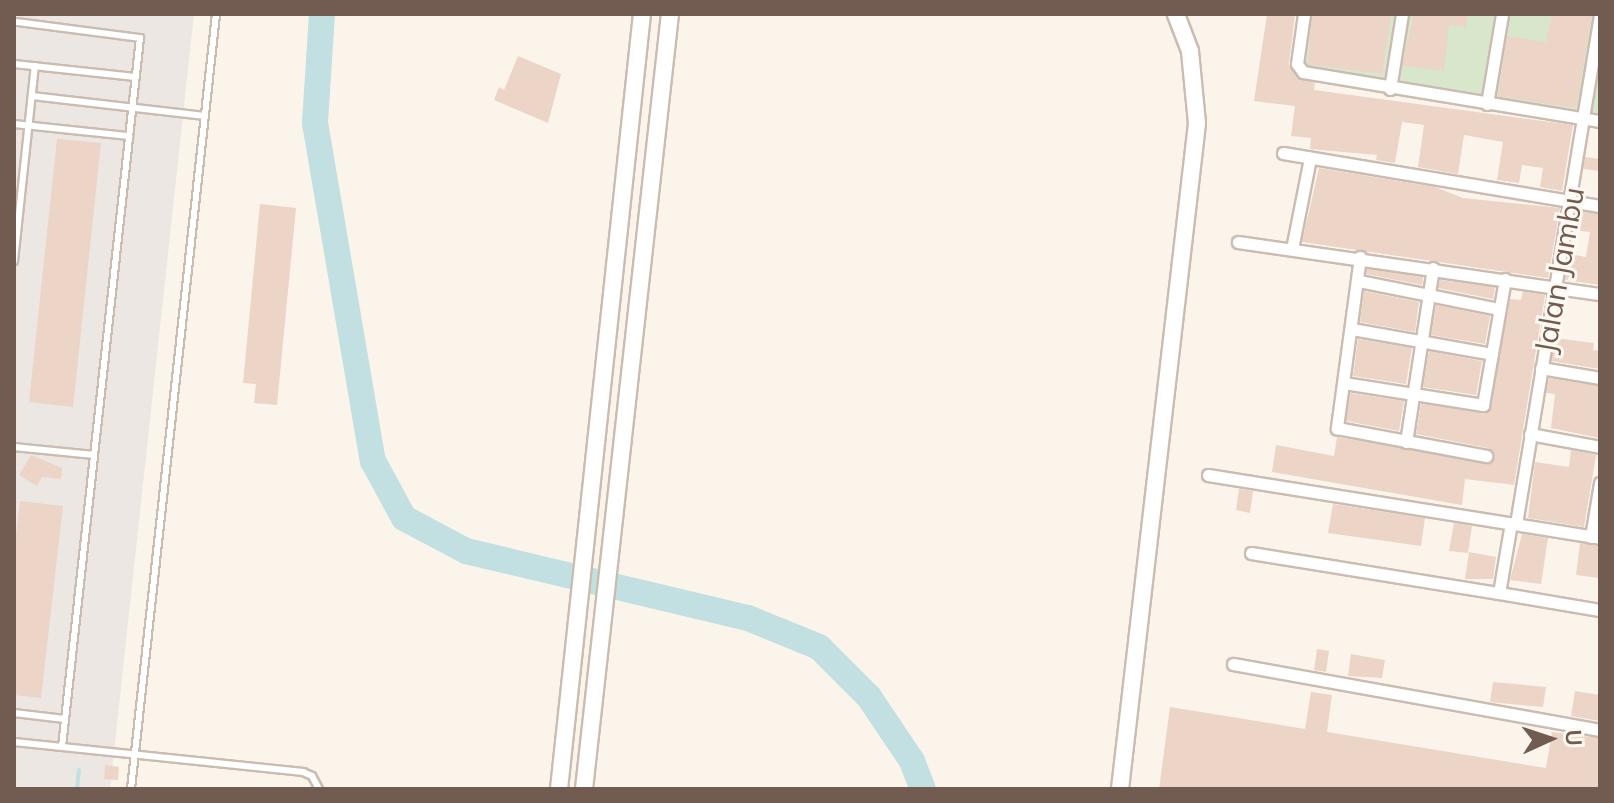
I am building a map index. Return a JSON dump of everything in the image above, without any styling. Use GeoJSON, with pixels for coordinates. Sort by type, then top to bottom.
{"type":"FeatureCollection","features":[{"type":"Feature","properties":{"kind":"street"},"geometry":{"type":"LineString","coordinates":[[632,14],[634,71]]}},
{"type":"Feature","properties":{"kind":"street"},"geometry":{"type":"LineString","coordinates":[[559,789],[642,14]]}},
{"type":"Feature","properties":{"kind":"street"},"geometry":{"type":"LineString","coordinates":[[584,789],[670,14]]}},
{"type":"Feature","properties":{"kind":"street"},"geometry":{"type":"LineString","coordinates":[[1120,789],[1197,123],[1190,51],[1176,14]]}},
{"type":"Feature","properties":{"kind":"street"},"geometry":{"type":"LineString","coordinates":[[1304,14],[1297,64],[1303,72],[1390,89],[1600,121]]}},
{"type":"Feature","properties":{"kind":"street"},"geometry":{"type":"LineString","coordinates":[[1390,89],[1402,14]]}},
{"type":"Feature","properties":{"kind":"street"},"geometry":{"type":"LineString","coordinates":[[1487,104],[1502,14]]}},
{"type":"Feature","properties":{"kind":"street","name":"Jalan Jambu"},"geometry":{"type":"LineString","coordinates":[[1499,593],[1571,202],[1600,15]]}},
{"type":"Feature","properties":{"kind":"street"},"geometry":{"type":"LineString","coordinates":[[1283,153],[1600,206]]}},
{"type":"Feature","properties":{"kind":"street"},"geometry":{"type":"LineString","coordinates":[[1292,249],[1310,158]]}},
{"type":"Feature","properties":{"kind":"street"},"geometry":{"type":"LineString","coordinates":[[1238,242],[1360,257],[1600,294]]}},
{"type":"Feature","properties":{"kind":"street"},"geometry":{"type":"LineString","coordinates":[[1360,257],[1339,430],[1486,456]]}},
{"type":"Feature","properties":{"kind":"street"},"geometry":{"type":"LineString","coordinates":[[1406,442],[1433,268]]}},
{"type":"Feature","properties":{"kind":"street"},"geometry":{"type":"LineString","coordinates":[[1344,383],[1482,406],[1505,279]]}},
{"type":"Feature","properties":{"kind":"street"},"geometry":{"type":"LineString","coordinates":[[1359,281],[1499,309]]}},
{"type":"Feature","properties":{"kind":"street"},"geometry":{"type":"LineString","coordinates":[[1352,329],[1492,354]]}},
{"type":"Feature","properties":{"kind":"street"},"geometry":{"type":"LineString","coordinates":[[1541,368],[1600,378]]}},
{"type":"Feature","properties":{"kind":"street"},"geometry":{"type":"LineString","coordinates":[[1530,434],[1600,447]]}},
{"type":"Feature","properties":{"kind":"street"},"geometry":{"type":"LineString","coordinates":[[1208,475],[1596,537],[1600,483]]}},
{"type":"Feature","properties":{"kind":"street"},"geometry":{"type":"LineString","coordinates":[[1251,553],[1600,610]]}},
{"type":"Feature","properties":{"kind":"street"},"geometry":{"type":"LineString","coordinates":[[1233,664],[1600,730]]}},
{"type":"Feature","properties":{"kind":"lane"},"geometry":{"type":"LineString","coordinates":[[131,789],[216,14]]}},
{"type":"Feature","properties":{"kind":"lane"},"geometry":{"type":"LineString","coordinates":[[17,22],[138,35],[62,747]]}},
{"type":"Feature","properties":{"kind":"lane"},"geometry":{"type":"LineString","coordinates":[[14,64],[135,77]]}},
{"type":"Feature","properties":{"kind":"lane"},"geometry":{"type":"LineString","coordinates":[[14,261],[35,66]]}},
{"type":"Feature","properties":{"kind":"lane"},"geometry":{"type":"LineString","coordinates":[[32,96],[205,116]]}},
{"type":"Feature","properties":{"kind":"lane"},"geometry":{"type":"LineString","coordinates":[[14,124],[129,136]]}},
{"type":"Feature","properties":{"kind":"lane"},"geometry":{"type":"LineString","coordinates":[[14,447],[94,455]]}},
{"type":"Feature","properties":{"kind":"lane"},"geometry":{"type":"LineString","coordinates":[[14,713],[65,719]]}},
{"type":"Feature","properties":{"kind":"lane"},"geometry":{"type":"LineString","coordinates":[[14,742],[303,772],[312,776],[319,789]]}},
{"type":"Feature","properties":{"kind":"shaded area"},"geometry":{"type":"Polygon","coordinates":[[[14,14],[194,14],[110,789],[14,789],[14,14]]]}},
{"type":"Feature","properties":{"kind":"green space"},"geometry":{"type":"Polygon","coordinates":[[[1305,14],[1600,14],[1600,120],[1299,69],[1305,14]]]}},
{"type":"Feature","properties":{"kind":"building"},"geometry":{"type":"Polygon","coordinates":[[[1267,14],[1295,14],[1289,64],[1297,78],[1315,83],[1314,90],[1573,125],[1562,191],[1540,187],[1543,168],[1522,165],[1519,183],[1497,180],[1503,142],[1464,135],[1458,174],[1418,167],[1424,125],[1402,122],[1395,163],[1376,160],[1377,155],[1310,149],[1311,138],[1291,136],[1295,106],[1254,101],[1267,14]]]}},
{"type":"Feature","properties":{"kind":"building"},"geometry":{"type":"Polygon","coordinates":[[[1312,14],[1391,15],[1382,74],[1308,64],[1312,14]]]}},
{"type":"Feature","properties":{"kind":"building"},"geometry":{"type":"Polygon","coordinates":[[[1414,14],[1468,16],[1466,27],[1449,25],[1444,71],[1402,66],[1414,14]]]}},
{"type":"Feature","properties":{"kind":"building"},"geometry":{"type":"Polygon","coordinates":[[[1552,14],[1592,14],[1576,108],[1498,96],[1507,36],[1546,42],[1552,14]]]}},
{"type":"Feature","properties":{"kind":"building"},"geometry":{"type":"Polygon","coordinates":[[[518,56],[561,74],[548,123],[494,100],[499,87],[504,90],[518,56]]]}},
{"type":"Feature","properties":{"kind":"building"},"geometry":{"type":"Polygon","coordinates":[[[57,139],[101,143],[73,407],[29,402],[57,139]]]}},
{"type":"Feature","properties":{"kind":"building"},"geometry":{"type":"Polygon","coordinates":[[[1585,157],[1600,159],[1600,171],[1583,169],[1585,157]]]}},
{"type":"Feature","properties":{"kind":"building"},"geometry":{"type":"Polygon","coordinates":[[[1319,168],[1435,187],[1463,198],[1560,208],[1548,278],[1302,242],[1319,168]]]}},
{"type":"Feature","properties":{"kind":"building"},"geometry":{"type":"Polygon","coordinates":[[[260,204],[296,208],[277,405],[254,403],[256,384],[243,383],[260,204]]]}},
{"type":"Feature","properties":{"kind":"building"},"geometry":{"type":"Polygon","coordinates":[[[1576,211],[1600,214],[1600,285],[1565,280],[1569,254],[1586,257],[1590,232],[1573,230],[1576,211]]]}},
{"type":"Feature","properties":{"kind":"building"},"geometry":{"type":"Polygon","coordinates":[[[1367,269],[1423,277],[1422,285],[1366,274],[1367,269]]]}},
{"type":"Feature","properties":{"kind":"building"},"geometry":{"type":"Polygon","coordinates":[[[1440,280],[1495,287],[1493,299],[1438,288],[1440,280]]]}},
{"type":"Feature","properties":{"kind":"building"},"geometry":{"type":"Polygon","coordinates":[[[1364,291],[1419,302],[1415,332],[1360,322],[1364,291]]]}},
{"type":"Feature","properties":{"kind":"building"},"geometry":{"type":"Polygon","coordinates":[[[1523,291],[1545,295],[1514,485],[1465,479],[1462,505],[1272,472],[1276,445],[1334,456],[1337,437],[1492,462],[1494,454],[1488,448],[1416,434],[1421,404],[1489,411],[1510,299],[1521,300],[1523,291]]]}},
{"type":"Feature","properties":{"kind":"building"},"geometry":{"type":"Polygon","coordinates":[[[1436,305],[1490,316],[1485,344],[1431,335],[1436,305]]]}},
{"type":"Feature","properties":{"kind":"building"},"geometry":{"type":"Polygon","coordinates":[[[1555,338],[1594,343],[1593,350],[1600,351],[1600,369],[1551,361],[1555,338]]]}},
{"type":"Feature","properties":{"kind":"building"},"geometry":{"type":"Polygon","coordinates":[[[1358,339],[1412,348],[1406,384],[1353,376],[1358,339]]]}},
{"type":"Feature","properties":{"kind":"building"},"geometry":{"type":"Polygon","coordinates":[[[1429,351],[1482,361],[1476,395],[1423,387],[1429,351]]]}},
{"type":"Feature","properties":{"kind":"building"},"geometry":{"type":"Polygon","coordinates":[[[1549,378],[1600,386],[1599,438],[1551,428],[1555,394],[1546,393],[1549,378]]]}},
{"type":"Feature","properties":{"kind":"building"},"geometry":{"type":"Polygon","coordinates":[[[1350,393],[1404,401],[1399,431],[1346,421],[1350,393]]]}},
{"type":"Feature","properties":{"kind":"building"},"geometry":{"type":"Polygon","coordinates":[[[1571,450],[1596,455],[1584,527],[1528,518],[1535,462],[1569,467],[1571,450]]]}},
{"type":"Feature","properties":{"kind":"building"},"geometry":{"type":"Polygon","coordinates":[[[31,455],[62,468],[61,479],[42,477],[37,486],[19,475],[31,455]]]}},
{"type":"Feature","properties":{"kind":"building"},"geometry":{"type":"Polygon","coordinates":[[[1239,489],[1253,491],[1250,513],[1236,510],[1239,489]]]}},
{"type":"Feature","properties":{"kind":"building"},"geometry":{"type":"Polygon","coordinates":[[[20,501],[63,506],[41,698],[14,695],[14,553],[20,501]]]}},
{"type":"Feature","properties":{"kind":"building"},"geometry":{"type":"Polygon","coordinates":[[[1333,504],[1425,518],[1421,546],[1328,533],[1333,504]]]}},
{"type":"Feature","properties":{"kind":"building"},"geometry":{"type":"Polygon","coordinates":[[[1454,523],[1472,526],[1468,553],[1449,551],[1454,523]]]}},
{"type":"Feature","properties":{"kind":"building"},"geometry":{"type":"Polygon","coordinates":[[[1522,534],[1548,538],[1541,584],[1510,580],[1522,534]]]}},
{"type":"Feature","properties":{"kind":"building"},"geometry":{"type":"Polygon","coordinates":[[[1580,543],[1600,546],[1600,578],[1576,575],[1580,543]]]}},
{"type":"Feature","properties":{"kind":"building"},"geometry":{"type":"Polygon","coordinates":[[[1469,552],[1496,557],[1493,579],[1465,579],[1469,552]]]}},
{"type":"Feature","properties":{"kind":"building"},"geometry":{"type":"Polygon","coordinates":[[[1317,649],[1329,651],[1326,672],[1314,670],[1317,649]]]}},
{"type":"Feature","properties":{"kind":"building"},"geometry":{"type":"Polygon","coordinates":[[[1351,654],[1385,660],[1382,678],[1348,676],[1351,654]]]}},
{"type":"Feature","properties":{"kind":"building"},"geometry":{"type":"Polygon","coordinates":[[[1493,682],[1546,687],[1543,707],[1490,702],[1493,682]]]}},
{"type":"Feature","properties":{"kind":"building"},"geometry":{"type":"Polygon","coordinates":[[[1575,691],[1600,695],[1600,721],[1571,716],[1575,691]]]}},
{"type":"Feature","properties":{"kind":"building"},"geometry":{"type":"Polygon","coordinates":[[[1311,692],[1332,695],[1327,732],[1546,768],[1552,732],[1600,738],[1600,789],[1159,789],[1170,707],[1305,729],[1311,692]]]}},
{"type":"Feature","properties":{"kind":"building"},"geometry":{"type":"Polygon","coordinates":[[[105,765],[119,767],[118,780],[104,779],[105,765]]]}},
{"type":"Feature","properties":{"kind":"waterway"},"geometry":{"type":"LineString","coordinates":[[322,14],[315,123],[373,461],[404,518],[466,551],[748,618],[819,647],[869,697],[912,761],[923,789]]}},
{"type":"Feature","properties":{"kind":"waterway"},"geometry":{"type":"LineString","coordinates":[[77,789],[79,770]]}}]}
